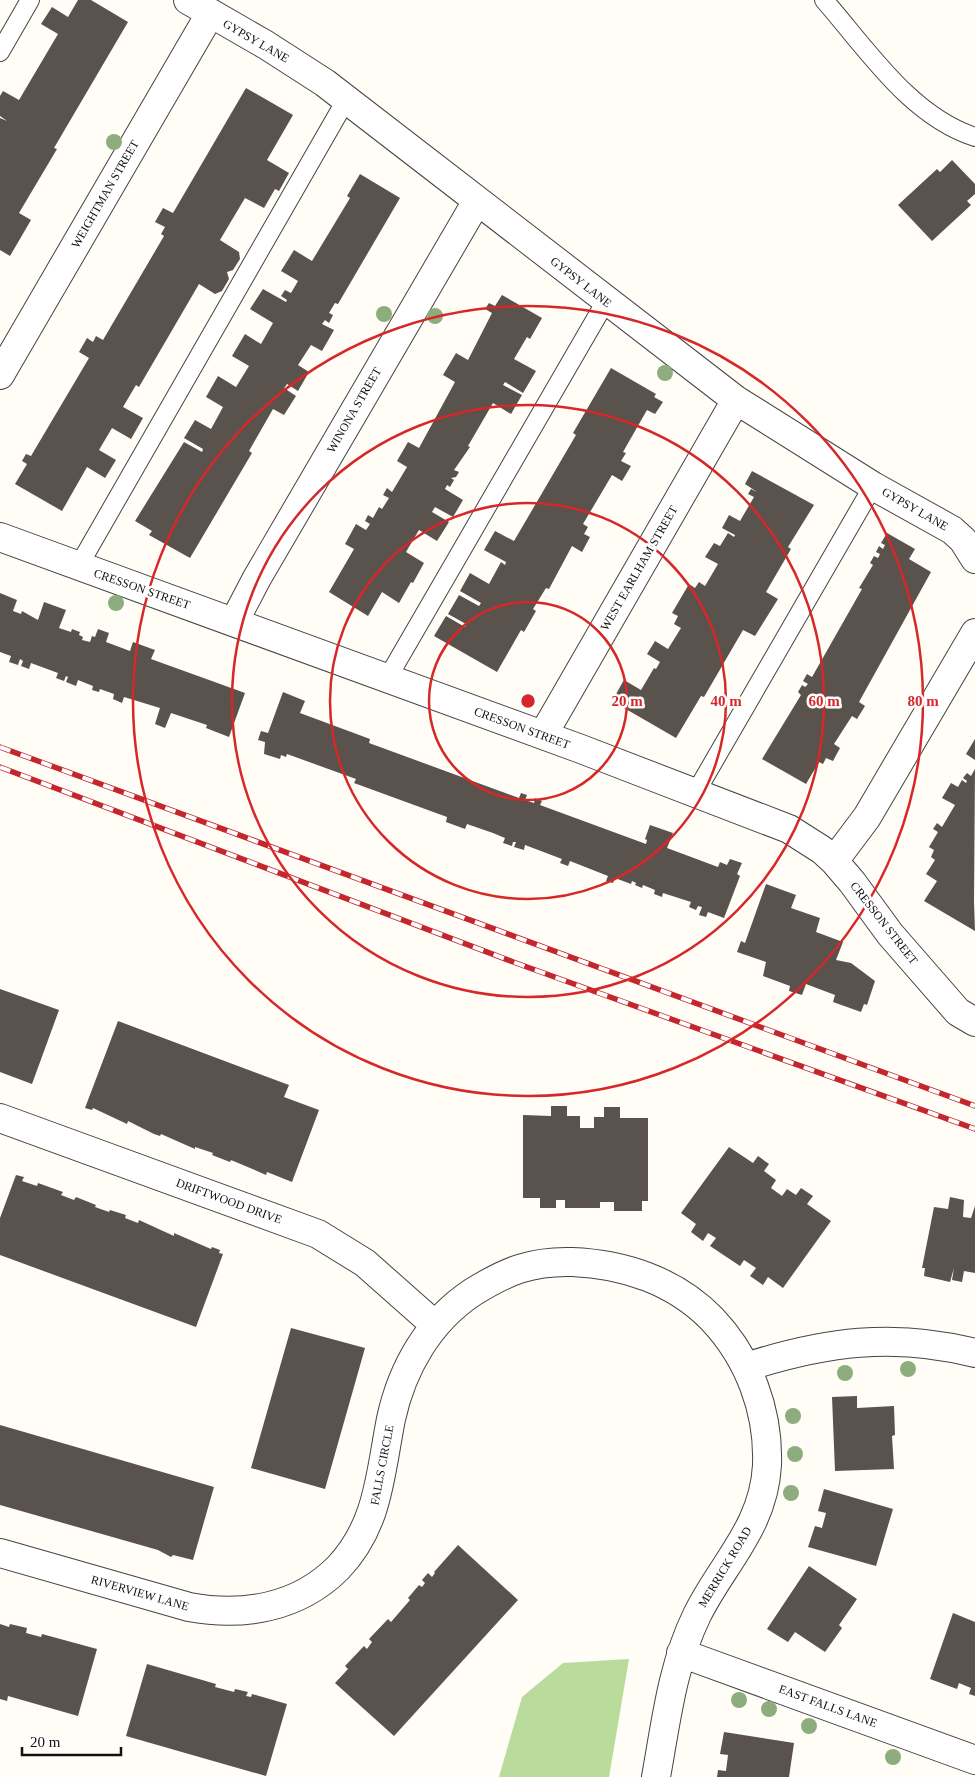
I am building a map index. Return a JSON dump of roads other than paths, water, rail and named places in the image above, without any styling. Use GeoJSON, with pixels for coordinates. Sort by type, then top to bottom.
{"type":"FeatureCollection","features":[{"type":"Feature","properties":{"kind":"street","name":"GYPSY LANE"},"geometry":{"type":"LineString","coordinates":[[199,7],[303,68],[736,400],[873,486],[952,530],[963,540],[975,559]]}},
{"type":"Feature","properties":{"kind":"street","name":"WEIGHTMAN STREET"},"geometry":{"type":"LineString","coordinates":[[0,375],[199,7]]}},
{"type":"Feature","properties":{"kind":"street","name":"WINONA STREET"},"geometry":{"type":"LineString","coordinates":[[234,622],[262,570],[477,201]]}},
{"type":"Feature","properties":{"kind":"street","name":"WEST EARLHAM STREET"},"geometry":{"type":"LineString","coordinates":[[543,735],[736,400]]}},
{"type":"Feature","properties":{"kind":"street","name":"CRESSON STREET"},"geometry":{"type":"LineString","coordinates":[[0,537],[543,735],[696,792],[788,830],[822,850],[834,861],[890,934],[958,1012],[975,1022]]}},
{"type":"Feature","properties":{"kind":"street"},"geometry":{"type":"LineString","coordinates":[[834,861],[867,817],[975,633]]}},
{"type":"Feature","properties":{"kind":"street","name":"DRIFTWOOD DRIVE"},"geometry":{"type":"LineString","coordinates":[[0,1118],[318,1234],[365,1263],[435,1325]]}},
{"type":"Feature","properties":{"kind":"street","name":"MERRICK ROAD"},"geometry":{"type":"LineString","coordinates":[[435,1325],[465,1298],[500,1276],[530,1264],[558,1262],[602,1265],[645,1276],[673,1289],[700,1307],[725,1332],[746,1366],[760,1402],[767,1432],[767,1468],[762,1497],[734,1557],[698,1612],[681,1654],[670,1696],[656,1777]]}},
{"type":"Feature","properties":{"kind":"street","name":"FALLS CIRCLE"},"geometry":{"type":"LineString","coordinates":[[282,1604],[300,1595],[330,1574],[348,1556],[363,1534],[377,1497],[392,1416],[399,1391],[410,1364],[435,1325]]}},
{"type":"Feature","properties":{"kind":"street"},"geometry":{"type":"LineString","coordinates":[[746,1366],[796,1352],[859,1342],[890,1340],[923,1342],[975,1353]]}},
{"type":"Feature","properties":{"kind":"street","name":"RIVERVIEW LANE"},"geometry":{"type":"LineString","coordinates":[[0,1553],[197,1609],[237,1612],[261,1610],[282,1604]]}},
{"type":"Feature","properties":{"kind":"street","name":"EAST FALLS LANE"},"geometry":{"type":"LineString","coordinates":[[681,1654],[975,1760]]}},
{"type":"Feature","properties":{"kind":"lane"},"geometry":{"type":"LineString","coordinates":[[0,52],[30,0]]}},
{"type":"Feature","properties":{"kind":"lane"},"geometry":{"type":"LineString","coordinates":[[824,0],[908,95],[926,111],[975,137]]}},
{"type":"Feature","properties":{"kind":"lane"},"geometry":{"type":"LineString","coordinates":[[78,567],[346,100]]}},
{"type":"Feature","properties":{"kind":"lane"},"geometry":{"type":"LineString","coordinates":[[386,679],[606,301]]}},
{"type":"Feature","properties":{"kind":"lane"},"geometry":{"type":"LineString","coordinates":[[696,792],[873,486]]}},
{"type":"Feature","properties":{"kind":"railway"},"geometry":{"type":"LineString","coordinates":[[0,747],[975,1106]]}},
{"type":"Feature","properties":{"kind":"railway"},"geometry":{"type":"LineString","coordinates":[[0,767],[516,963],[975,1129]]}}]}
